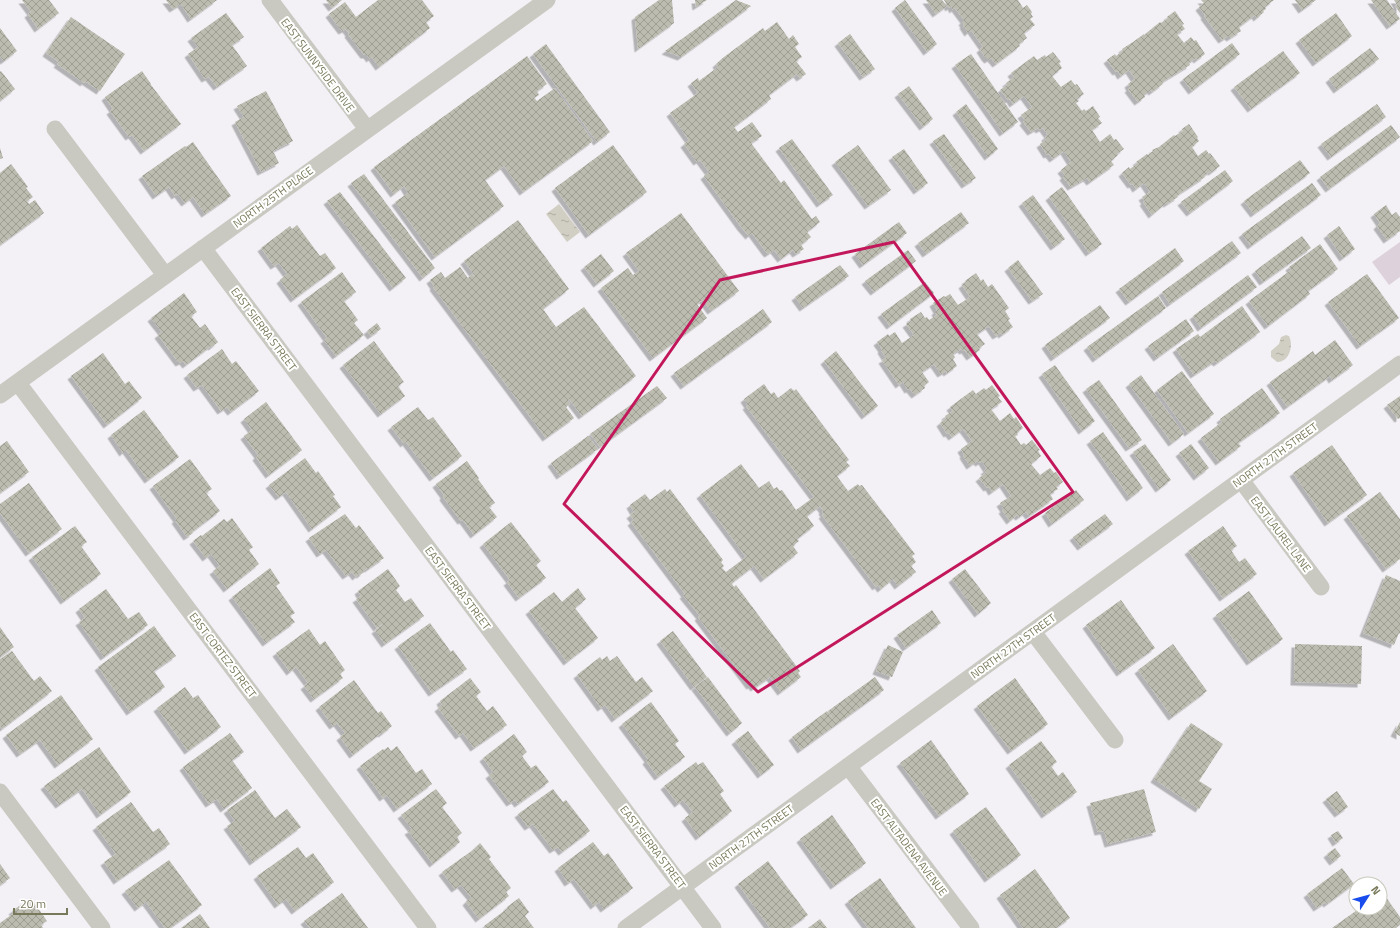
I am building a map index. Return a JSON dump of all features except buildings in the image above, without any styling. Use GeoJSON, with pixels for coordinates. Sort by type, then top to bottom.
{"type":"FeatureCollection","features":[{"type":"Feature","properties":{"kind":"street","name":"EAST SUNNYSIDE DRIVE"},"geometry":{"type":"LineString","coordinates":[[270,0],[367,129]]}},
{"type":"Feature","properties":{"kind":"street","name":"NORTH 25TH PLACE"},"geometry":{"type":"LineString","coordinates":[[0,396],[547,0]]}},
{"type":"Feature","properties":{"kind":"street"},"geometry":{"type":"LineString","coordinates":[[56,129],[166,275]]}},
{"type":"Feature","properties":{"kind":"street","name":"EAST SIERRA STREET"},"geometry":{"type":"LineString","coordinates":[[203,248],[713,928]]}},
{"type":"Feature","properties":{"kind":"street","name":"NORTH 27TH STREET"},"geometry":{"type":"LineString","coordinates":[[626,928],[1400,364]]}},
{"type":"Feature","properties":{"kind":"street","name":"EAST CORTEZ STREET"},"geometry":{"type":"LineString","coordinates":[[18,383],[428,928]]}},
{"type":"Feature","properties":{"kind":"street","name":"EAST LAUREL LANE"},"geometry":{"type":"LineString","coordinates":[[1241,480],[1321,587]]}},
{"type":"Feature","properties":{"kind":"street"},"geometry":{"type":"LineString","coordinates":[[1033,632],[1115,740]]}},
{"type":"Feature","properties":{"kind":"street","name":"EAST ALTADENA AVENUE"},"geometry":{"type":"LineString","coordinates":[[848,766],[971,928]]}},
{"type":"Feature","properties":{"kind":"street"},"geometry":{"type":"LineString","coordinates":[[0,792],[102,928]]}},
{"type":"Feature","properties":{"kind":"highlighted area"},"geometry":{"type":"Polygon","coordinates":[[[894,242],[1073,492],[758,692],[564,504],[720,280],[894,242]]]}},
{"type":"Feature","properties":{"kind":"shaded area"},"geometry":{"type":"Polygon","coordinates":[[[1400,242],[1400,277],[1389,285],[1372,262],[1400,242]]]}},
{"type":"Feature","properties":{"kind":"water"},"geometry":{"type":"Polygon","coordinates":[[[559,204],[580,232],[567,242],[546,214],[559,204]]]}},
{"type":"Feature","properties":{"kind":"water"},"geometry":{"type":"Polygon","coordinates":[[[1286,335],[1289,336],[1291,349],[1285,359],[1277,362],[1271,357],[1271,351],[1279,344],[1281,337],[1286,335]]]}}]}
